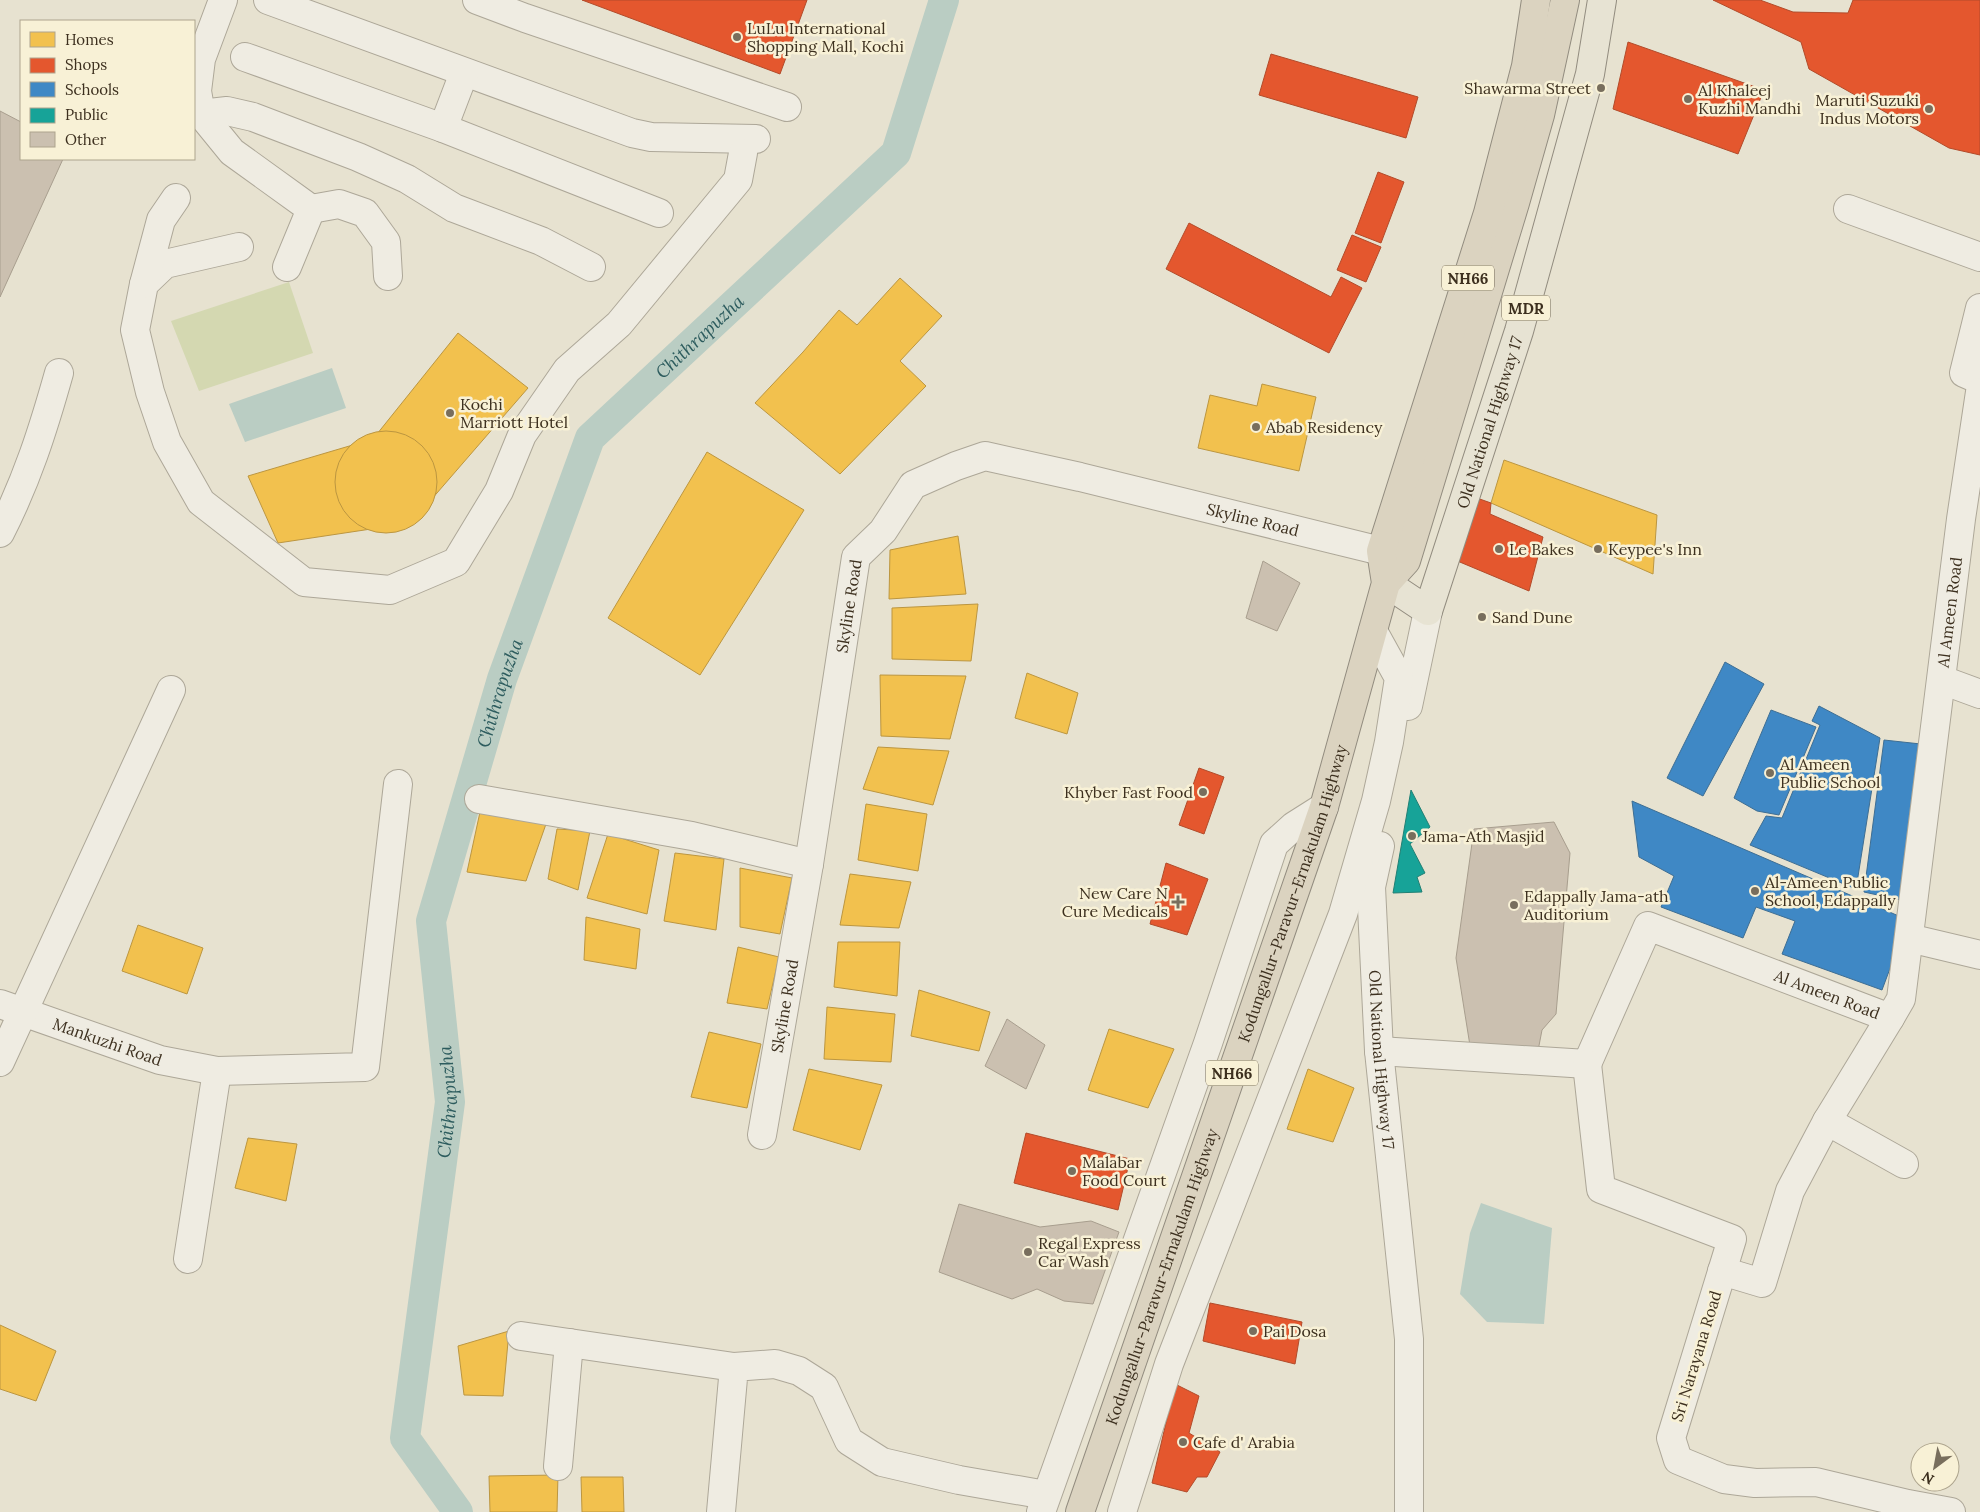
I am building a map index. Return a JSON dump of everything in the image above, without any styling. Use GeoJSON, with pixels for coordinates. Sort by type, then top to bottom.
{"type":"FeatureCollection","features":[{"type":"Feature","properties":{"kind":"highway","name":"Kodungallur-Paravur-Ernakulam Highway"},"geometry":{"type":"LineString","coordinates":[[1080,1512],[1324,807],[1386,584],[1381,551],[1488,213],[1526,66],[1536,0]]}},
{"type":"Feature","properties":{"kind":"highway","name":"Kodungallur-Paravur-Ernakulam Highway"},"geometry":{"type":"LineString","coordinates":[[1386,584],[1406,561],[1518,194],[1540,115],[1565,0]]}},
{"type":"Feature","properties":{"kind":"main road","name":"Old National Highway 17"},"geometry":{"type":"LineString","coordinates":[[1428,611],[1520,331],[1590,74],[1602,0]]}},
{"type":"Feature","properties":{"kind":"main road"},"geometry":{"type":"LineString","coordinates":[[1386,584],[1428,611]]}},
{"type":"Feature","properties":{"kind":"street"},"geometry":{"type":"LineString","coordinates":[[223,0],[201,59],[197,91],[201,114],[232,152],[310,209],[339,204],[365,213],[386,242],[388,276]]}},
{"type":"Feature","properties":{"kind":"street"},"geometry":{"type":"LineString","coordinates":[[176,198],[161,220],[144,284],[135,330],[150,392],[167,442],[201,502],[304,582],[390,590],[456,562],[499,491],[522,436],[567,370],[619,324],[738,180],[749,146],[651,137],[632,133],[464,74],[268,0]]}},
{"type":"Feature","properties":{"kind":"street"},"geometry":{"type":"LineString","coordinates":[[477,0],[787,107]]}},
{"type":"Feature","properties":{"kind":"street"},"geometry":{"type":"LineString","coordinates":[[245,57],[443,128],[659,213]]}},
{"type":"Feature","properties":{"kind":"street"},"geometry":{"type":"LineString","coordinates":[[443,128],[464,74]]}},
{"type":"Feature","properties":{"kind":"street"},"geometry":{"type":"LineString","coordinates":[[201,114],[227,111],[253,117],[358,158],[407,179],[454,208],[541,241],[591,267]]}},
{"type":"Feature","properties":{"kind":"street"},"geometry":{"type":"LineString","coordinates":[[1848,208],[1980,257]]}},
{"type":"Feature","properties":{"kind":"street"},"geometry":{"type":"LineString","coordinates":[[287,267],[310,209]]}},
{"type":"Feature","properties":{"kind":"street"},"geometry":{"type":"LineString","coordinates":[[144,284],[165,264],[239,247]]}},
{"type":"Feature","properties":{"kind":"street"},"geometry":{"type":"LineString","coordinates":[[1980,308],[1964,373],[1980,380]]}},
{"type":"Feature","properties":{"kind":"street"},"geometry":{"type":"LineString","coordinates":[[0,533],[10,490],[41,437],[59,373]]}},
{"type":"Feature","properties":{"kind":"street","name":"Al Ameen Road"},"geometry":{"type":"LineString","coordinates":[[1587,1064],[1648,926],[1890,1018],[1901,999],[1961,519],[1980,392]]}},
{"type":"Feature","properties":{"kind":"street","name":"Skyline Road"},"geometry":{"type":"LineString","coordinates":[[762,1135],[809,864],[856,557],[883,531],[913,485],[956,466],[985,456],[1080,477],[1381,551]]}},
{"type":"Feature","properties":{"kind":"street","name":"Old National Highway 17"},"geometry":{"type":"LineString","coordinates":[[1409,1512],[1409,1339],[1379,1051],[1371,887],[1428,611]]}},
{"type":"Feature","properties":{"kind":"street"},"geometry":{"type":"LineString","coordinates":[[1122,1512],[1169,1364],[1343,914],[1376,801],[1389,742],[1399,678],[1373,632]]}},
{"type":"Feature","properties":{"kind":"street"},"geometry":{"type":"LineString","coordinates":[[1942,680],[1980,694]]}},
{"type":"Feature","properties":{"kind":"street"},"geometry":{"type":"LineString","coordinates":[[0,1062],[11,1008],[171,690]]}},
{"type":"Feature","properties":{"kind":"street","name":"Mankuzhi Road"},"geometry":{"type":"LineString","coordinates":[[11,1008],[160,1060],[218,1072],[364,1067],[398,784]]}},
{"type":"Feature","properties":{"kind":"street"},"geometry":{"type":"LineString","coordinates":[[479,799],[692,836],[809,864]]}},
{"type":"Feature","properties":{"kind":"street"},"geometry":{"type":"LineString","coordinates":[[521,1336],[734,1367],[775,1364],[799,1371],[824,1387],[849,1441],[882,1462],[959,1480],[1043,1504],[1208,1043],[1274,844],[1294,826],[1324,807]]}},
{"type":"Feature","properties":{"kind":"street"},"geometry":{"type":"LineString","coordinates":[[1909,938],[1980,955]]}},
{"type":"Feature","properties":{"kind":"street"},"geometry":{"type":"LineString","coordinates":[[1722,1271],[1762,1283],[1790,1191],[1828,1121],[1890,1018]]}},
{"type":"Feature","properties":{"kind":"street"},"geometry":{"type":"LineString","coordinates":[[1379,1051],[1587,1064]]}},
{"type":"Feature","properties":{"kind":"street","name":"Sri Narayana Road"},"geometry":{"type":"LineString","coordinates":[[1587,1064],[1601,1189],[1732,1239],[1671,1438],[1678,1460],[1724,1479],[1755,1483],[1816,1482],[1908,1504],[1951,1512]]}},
{"type":"Feature","properties":{"kind":"street"},"geometry":{"type":"LineString","coordinates":[[188,1259],[218,1072]]}},
{"type":"Feature","properties":{"kind":"street"},"geometry":{"type":"LineString","coordinates":[[1828,1121],[1904,1164]]}},
{"type":"Feature","properties":{"kind":"street"},"geometry":{"type":"LineString","coordinates":[[558,1466],[569,1343]]}},
{"type":"Feature","properties":{"kind":"street"},"geometry":{"type":"LineString","coordinates":[[721,1512],[734,1367]]}},
{"type":"Feature","properties":{"kind":"green space"},"geometry":{"type":"Polygon","coordinates":[[[289,282],[313,353],[199,391],[171,321],[289,282]]]}},
{"type":"Feature","properties":{"kind":"shaded area"},"geometry":{"type":"Polygon","coordinates":[[[332,368],[346,408],[245,442],[229,404],[332,368]]]}},
{"type":"Feature","properties":{"kind":"shaded area"},"geometry":{"type":"Polygon","coordinates":[[[1481,1203],[1552,1228],[1544,1324],[1487,1322],[1460,1294],[1470,1233],[1481,1203]]]}},
{"type":"Feature","properties":{"kind":"building: Homes"},"geometry":{"type":"Polygon","coordinates":[[[900,278],[942,316],[900,361],[926,386],[840,474],[755,403],[839,310],[857,325],[900,278]]]}},
{"type":"Feature","properties":{"kind":"building: Homes","name":"Kochi Marriott Hotel"},"geometry":{"type":"Polygon","coordinates":[[[458,333],[528,388],[411,523],[278,543],[248,476],[373,439],[458,333]]]}},
{"type":"Feature","properties":{"kind":"building: Homes","name":"Abab Residency"},"geometry":{"type":"Polygon","coordinates":[[[1262,384],[1316,397],[1299,471],[1198,448],[1210,395],[1257,406],[1262,384]]]}},
{"type":"Feature","properties":{"kind":"building: Homes"},"geometry":{"type":"Polygon","coordinates":[[[386,431],[406,434],[415,439],[429,453],[434,462],[437,482],[434,502],[429,511],[415,525],[406,530],[386,533],[366,530],[357,525],[343,511],[338,502],[335,482],[338,462],[343,453],[357,439],[366,434],[386,431]]]}},
{"type":"Feature","properties":{"kind":"building: Homes"},"geometry":{"type":"Polygon","coordinates":[[[707,452],[804,510],[700,675],[608,618],[707,452]]]}},
{"type":"Feature","properties":{"kind":"building: Homes"},"geometry":{"type":"Polygon","coordinates":[[[1504,460],[1657,515],[1653,574],[1491,503],[1504,460]]]}},
{"type":"Feature","properties":{"kind":"building: Homes"},"geometry":{"type":"Polygon","coordinates":[[[958,536],[966,594],[889,599],[890,550],[958,536]]]}},
{"type":"Feature","properties":{"kind":"building: Homes"},"geometry":{"type":"Polygon","coordinates":[[[978,604],[971,661],[892,659],[892,608],[978,604]]]}},
{"type":"Feature","properties":{"kind":"building: Homes"},"geometry":{"type":"Polygon","coordinates":[[[1027,673],[1078,693],[1067,734],[1015,718],[1027,673]]]}},
{"type":"Feature","properties":{"kind":"building: Homes"},"geometry":{"type":"Polygon","coordinates":[[[880,675],[966,676],[950,739],[881,736],[880,675]]]}},
{"type":"Feature","properties":{"kind":"building: Homes"},"geometry":{"type":"Polygon","coordinates":[[[878,747],[949,751],[933,805],[863,789],[878,747]]]}},
{"type":"Feature","properties":{"kind":"building: Homes"},"geometry":{"type":"Polygon","coordinates":[[[866,804],[927,814],[918,871],[858,860],[866,804]]]}},
{"type":"Feature","properties":{"kind":"building: Homes"},"geometry":{"type":"Polygon","coordinates":[[[480,812],[546,824],[526,881],[467,872],[480,812]]]}},
{"type":"Feature","properties":{"kind":"building: Homes"},"geometry":{"type":"Polygon","coordinates":[[[557,829],[590,831],[578,890],[548,879],[557,829]]]}},
{"type":"Feature","properties":{"kind":"building: Homes"},"geometry":{"type":"Polygon","coordinates":[[[608,834],[659,850],[647,914],[587,898],[608,834]]]}},
{"type":"Feature","properties":{"kind":"building: Homes"},"geometry":{"type":"Polygon","coordinates":[[[675,853],[724,859],[716,930],[664,921],[675,853]]]}},
{"type":"Feature","properties":{"kind":"building: Homes"},"geometry":{"type":"Polygon","coordinates":[[[740,868],[792,878],[780,934],[740,927],[740,868]]]}},
{"type":"Feature","properties":{"kind":"building: Homes"},"geometry":{"type":"Polygon","coordinates":[[[850,874],[911,882],[899,928],[840,925],[850,874]]]}},
{"type":"Feature","properties":{"kind":"building: Homes"},"geometry":{"type":"Polygon","coordinates":[[[586,917],[640,929],[636,969],[584,960],[586,917]]]}},
{"type":"Feature","properties":{"kind":"building: Homes"},"geometry":{"type":"Polygon","coordinates":[[[138,925],[203,948],[187,994],[122,971],[138,925]]]}},
{"type":"Feature","properties":{"kind":"building: Homes"},"geometry":{"type":"Polygon","coordinates":[[[838,942],[900,942],[897,996],[834,987],[838,942]]]}},
{"type":"Feature","properties":{"kind":"building: Homes"},"geometry":{"type":"Polygon","coordinates":[[[738,947],[779,957],[767,1009],[727,1003],[738,947]]]}},
{"type":"Feature","properties":{"kind":"building: Homes"},"geometry":{"type":"Polygon","coordinates":[[[919,990],[990,1012],[979,1051],[911,1036],[919,990]]]}},
{"type":"Feature","properties":{"kind":"building: Homes"},"geometry":{"type":"Polygon","coordinates":[[[827,1007],[895,1014],[891,1062],[824,1059],[827,1007]]]}},
{"type":"Feature","properties":{"kind":"building: Homes"},"geometry":{"type":"Polygon","coordinates":[[[1109,1029],[1174,1049],[1148,1108],[1088,1090],[1109,1029]]]}},
{"type":"Feature","properties":{"kind":"building: Homes"},"geometry":{"type":"Polygon","coordinates":[[[709,1032],[761,1044],[747,1108],[691,1097],[709,1032]]]}},
{"type":"Feature","properties":{"kind":"building: Homes"},"geometry":{"type":"Polygon","coordinates":[[[809,1069],[882,1085],[860,1150],[793,1130],[809,1069]]]}},
{"type":"Feature","properties":{"kind":"building: Homes"},"geometry":{"type":"Polygon","coordinates":[[[1308,1069],[1354,1088],[1333,1142],[1287,1129],[1308,1069]]]}},
{"type":"Feature","properties":{"kind":"building: Homes"},"geometry":{"type":"Polygon","coordinates":[[[248,1138],[297,1144],[286,1201],[235,1188],[248,1138]]]}},
{"type":"Feature","properties":{"kind":"building: Homes"},"geometry":{"type":"Polygon","coordinates":[[[0,1325],[56,1351],[36,1401],[0,1389],[0,1325]]]}},
{"type":"Feature","properties":{"kind":"building: Homes"},"geometry":{"type":"Polygon","coordinates":[[[509,1331],[503,1396],[464,1395],[458,1346],[509,1331]]]}},
{"type":"Feature","properties":{"kind":"building: Homes"},"geometry":{"type":"Polygon","coordinates":[[[558,1475],[557,1512],[490,1512],[489,1476],[558,1475]]]}},
{"type":"Feature","properties":{"kind":"building: Homes"},"geometry":{"type":"Polygon","coordinates":[[[581,1477],[623,1477],[624,1512],[582,1512],[581,1477]]]}},
{"type":"Feature","properties":{"kind":"building: Shops","name":"LuLu International Shopping Mall, Kochi"},"geometry":{"type":"Polygon","coordinates":[[[582,0],[807,0],[780,74],[582,0]]]}},
{"type":"Feature","properties":{"kind":"building: Shops","name":"Maruti Suzuki Indus Motors"},"geometry":{"type":"Polygon","coordinates":[[[1713,0],[1760,0],[1793,12],[1848,13],[1853,0],[1980,0],[1980,155],[1949,148],[1809,69],[1801,42],[1713,0]]]}},
{"type":"Feature","properties":{"kind":"building: Shops","name":"Al Khaleej Kuzhi Mandhi"},"geometry":{"type":"Polygon","coordinates":[[[1628,42],[1764,90],[1738,154],[1613,109],[1628,42]]]}},
{"type":"Feature","properties":{"kind":"building: Shops"},"geometry":{"type":"Polygon","coordinates":[[[1271,54],[1418,97],[1406,138],[1259,95],[1271,54]]]}},
{"type":"Feature","properties":{"kind":"building: Shops"},"geometry":{"type":"Polygon","coordinates":[[[1378,172],[1404,182],[1381,243],[1355,233],[1378,172]]]}},
{"type":"Feature","properties":{"kind":"building: Shops"},"geometry":{"type":"Polygon","coordinates":[[[1189,223],[1331,297],[1341,277],[1362,288],[1329,353],[1166,269],[1189,223]]]}},
{"type":"Feature","properties":{"kind":"building: Shops"},"geometry":{"type":"Polygon","coordinates":[[[1352,235],[1381,247],[1366,282],[1337,270],[1352,235]]]}},
{"type":"Feature","properties":{"kind":"building: Shops","name":"Le Bakes"},"geometry":{"type":"Polygon","coordinates":[[[1474,497],[1491,503],[1490,514],[1543,537],[1529,591],[1455,560],[1474,497]]]}},
{"type":"Feature","properties":{"kind":"building: Shops"},"geometry":{"type":"Polygon","coordinates":[[[1199,768],[1224,777],[1204,834],[1179,825],[1199,768]]]}},
{"type":"Feature","properties":{"kind":"building: Shops","name":"New Care N Cure Medicals"},"geometry":{"type":"Polygon","coordinates":[[[1166,863],[1208,879],[1187,935],[1150,924],[1166,863]]]}},
{"type":"Feature","properties":{"kind":"building: Shops","name":"Malabar Food Court"},"geometry":{"type":"Polygon","coordinates":[[[1026,1133],[1130,1159],[1118,1210],[1014,1183],[1026,1133]]]}},
{"type":"Feature","properties":{"kind":"building: Shops","name":"Pai Dosa"},"geometry":{"type":"Polygon","coordinates":[[[1210,1303],[1302,1322],[1295,1364],[1203,1341],[1210,1303]]]}},
{"type":"Feature","properties":{"kind":"building: Shops","name":"Cafe d' Arabia"},"geometry":{"type":"Polygon","coordinates":[[[1175,1384],[1199,1396],[1189,1433],[1220,1452],[1207,1477],[1197,1477],[1187,1492],[1152,1483],[1175,1384]]]}},
{"type":"Feature","properties":{"kind":"building: Schools"},"geometry":{"type":"Polygon","coordinates":[[[1725,662],[1764,684],[1703,796],[1667,778],[1725,662]]]}},
{"type":"Feature","properties":{"kind":"building: Schools","name":"Al-Ameen Public School, Edappally"},"geometry":{"type":"Polygon","coordinates":[[[1819,706],[1880,738],[1856,889],[1750,845],[1766,816],[1782,818],[1820,725],[1812,721],[1819,706]]]}},
{"type":"Feature","properties":{"kind":"building: Schools"},"geometry":{"type":"Polygon","coordinates":[[[1771,710],[1816,727],[1779,815],[1757,811],[1734,798],[1771,710]]]}},
{"type":"Feature","properties":{"kind":"building: Schools","name":"Al-Ameen Public School, Edappally"},"geometry":{"type":"Polygon","coordinates":[[[1884,740],[1930,745],[1905,901],[1864,892],[1884,740]]]}},
{"type":"Feature","properties":{"kind":"building: Schools","name":"Al-Ameen Public School, Edappally"},"geometry":{"type":"Polygon","coordinates":[[[1632,801],[1908,920],[1882,990],[1782,954],[1795,921],[1756,907],[1743,938],[1661,907],[1674,876],[1639,857],[1632,801]]]}},
{"type":"Feature","properties":{"kind":"building: Public","name":"Jama-Ath Masjid"},"geometry":{"type":"Polygon","coordinates":[[[1411,790],[1430,827],[1410,844],[1425,873],[1417,877],[1422,892],[1393,893],[1411,790]]]}},
{"type":"Feature","properties":{"kind":"building: Other"},"geometry":{"type":"Polygon","coordinates":[[[0,111],[20,121],[20,160],[63,160],[0,297],[0,111]]]}},
{"type":"Feature","properties":{"kind":"building: Other"},"geometry":{"type":"Polygon","coordinates":[[[1263,561],[1300,583],[1277,631],[1246,618],[1263,561]]]}},
{"type":"Feature","properties":{"kind":"building: Other","name":"Edappally Jama-ath Auditorium"},"geometry":{"type":"Polygon","coordinates":[[[1554,822],[1570,853],[1556,1014],[1542,1030],[1537,1056],[1471,1052],[1456,958],[1474,829],[1554,822]]]}},
{"type":"Feature","properties":{"kind":"building: Other"},"geometry":{"type":"Polygon","coordinates":[[[1007,1019],[1045,1045],[1026,1089],[985,1066],[1007,1019]]]}},
{"type":"Feature","properties":{"kind":"building: Other","name":"Regal Express Car Wash"},"geometry":{"type":"Polygon","coordinates":[[[959,1204],[1040,1227],[1091,1221],[1119,1232],[1093,1304],[1064,1301],[1037,1289],[1012,1299],[939,1272],[959,1204]]]}},
{"type":"Feature","properties":{"kind":"waterway","name":"Chithrapuzha"},"geometry":{"type":"LineString","coordinates":[[458,1512],[405,1438],[450,1102],[431,921],[502,679],[590,438],[896,153],[944,0]]}},
{"type":"Feature","properties":{"kind":"place","name":"LuLu International Shopping Mall, Kochi"},"geometry":{"type":"Point","coordinates":[737,37]}},
{"type":"Feature","properties":{"kind":"place","name":"Shawarma Street"},"geometry":{"type":"Point","coordinates":[1601,88]}},
{"type":"Feature","properties":{"kind":"place","name":"Al Khaleej Kuzhi Mandhi"},"geometry":{"type":"Point","coordinates":[1688,99]}},
{"type":"Feature","properties":{"kind":"place","name":"Maruti Suzuki Indus Motors"},"geometry":{"type":"Point","coordinates":[1929,109]}},
{"type":"Feature","properties":{"kind":"place","name":"Kochi Marriott Hotel"},"geometry":{"type":"Point","coordinates":[450,413]}},
{"type":"Feature","properties":{"kind":"place","name":"Abab Residency"},"geometry":{"type":"Point","coordinates":[1256,427]}},
{"type":"Feature","properties":{"kind":"place","name":"Le Bakes"},"geometry":{"type":"Point","coordinates":[1499,549]}},
{"type":"Feature","properties":{"kind":"place","name":"Keypee's Inn"},"geometry":{"type":"Point","coordinates":[1598,549]}},
{"type":"Feature","properties":{"kind":"place","name":"Sand Dune"},"geometry":{"type":"Point","coordinates":[1482,617]}},
{"type":"Feature","properties":{"kind":"place","name":"Al Ameen Public School"},"geometry":{"type":"Point","coordinates":[1770,773]}},
{"type":"Feature","properties":{"kind":"place","name":"Khyber Fast Food"},"geometry":{"type":"Point","coordinates":[1203,792]}},
{"type":"Feature","properties":{"kind":"place","name":"Jama-Ath Masjid"},"geometry":{"type":"Point","coordinates":[1412,836]}},
{"type":"Feature","properties":{"kind":"place","name":"Al-Ameen Public School, Edappally"},"geometry":{"type":"Point","coordinates":[1755,891]}},
{"type":"Feature","properties":{"kind":"place","name":"New Care N Cure Medicals"},"geometry":{"type":"Point","coordinates":[1178,902]}},
{"type":"Feature","properties":{"kind":"place","name":"Edappally Jama-ath Auditorium"},"geometry":{"type":"Point","coordinates":[1514,905]}},
{"type":"Feature","properties":{"kind":"place","name":"Malabar Food Court"},"geometry":{"type":"Point","coordinates":[1072,1171]}},
{"type":"Feature","properties":{"kind":"place","name":"Regal Express Car Wash"},"geometry":{"type":"Point","coordinates":[1028,1252]}},
{"type":"Feature","properties":{"kind":"place","name":"Pai Dosa"},"geometry":{"type":"Point","coordinates":[1253,1331]}},
{"type":"Feature","properties":{"kind":"place","name":"Cafe d' Arabia"},"geometry":{"type":"Point","coordinates":[1183,1442]}}]}
